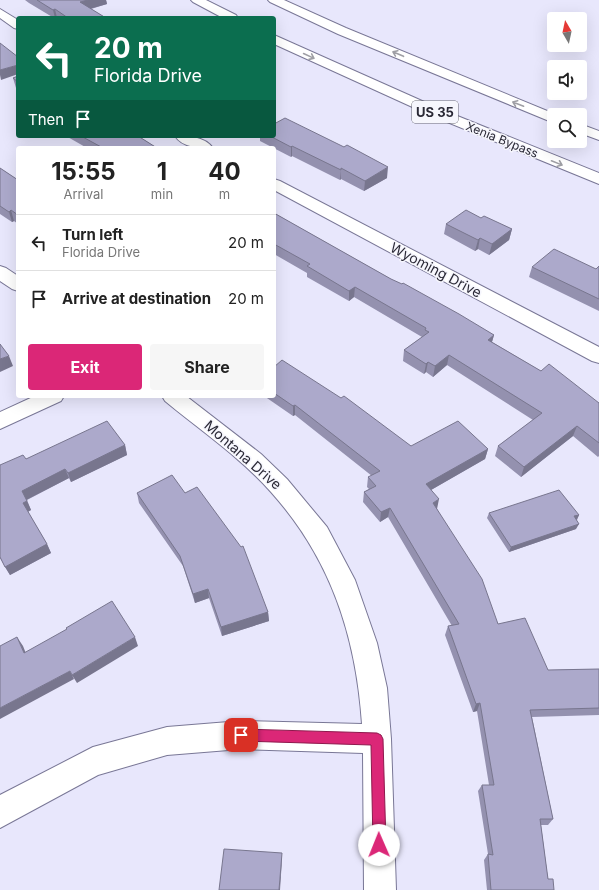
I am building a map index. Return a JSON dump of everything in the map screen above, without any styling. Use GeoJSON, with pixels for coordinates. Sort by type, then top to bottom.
{"type":"FeatureCollection","features":[{"type":"Feature","properties":{"kind":"main road"},"geometry":{"type":"LineString","coordinates":[[197,0],[228,16]]}},
{"type":"Feature","properties":{"kind":"main road","name":"US 35"},"geometry":{"type":"LineString","coordinates":[[274,0],[342,31],[547,116]]}},
{"type":"Feature","properties":{"kind":"main road"},"geometry":{"type":"LineString","coordinates":[[1,15],[16,24]]}},
{"type":"Feature","properties":{"kind":"main road","name":"Xenia Bypass"},"geometry":{"type":"LineString","coordinates":[[276,40],[398,97],[506,143],[599,180]]}},
{"type":"Feature","properties":{"kind":"main road"},"geometry":{"type":"LineString","coordinates":[[587,131],[599,136]]}},
{"type":"Feature","properties":{"kind":"main road"},"geometry":{"type":"LineString","coordinates":[[186,138],[201,146]]}},
{"type":"Feature","properties":{"kind":"main road","name":"Wyoming Drive"},"geometry":{"type":"LineString","coordinates":[[276,185],[599,356]]}},
{"type":"Feature","properties":{"kind":"main road"},"geometry":{"type":"LineString","coordinates":[[0,272],[16,284]]}},
{"type":"Feature","properties":{"kind":"main road"},"geometry":{"type":"LineString","coordinates":[[0,421],[50,398]]}},
{"type":"Feature","properties":{"kind":"main road","name":"Montana Drive"},"geometry":{"type":"LineString","coordinates":[[175,398],[253,460],[269,475],[303,514],[318,534],[346,588],[364,643],[373,688],[377,739],[380,890]]}},
{"type":"Feature","properties":{"kind":"main road"},"geometry":{"type":"LineString","coordinates":[[0,813],[93,762],[167,741],[241,735],[377,739]]}},
{"type":"Feature","properties":{"kind":"building"},"geometry":{"type":"Polygon","coordinates":[[[37,0],[88,0],[80,2],[103,16],[65,16],[55,9],[53,10],[37,0]]]}},
{"type":"Feature","properties":{"kind":"building"},"geometry":{"type":"Polygon","coordinates":[[[0,43],[16,55],[16,66],[0,70],[0,43]]]}},
{"type":"Feature","properties":{"kind":"building"},"geometry":{"type":"Polygon","coordinates":[[[285,118],[344,147],[347,145],[388,167],[365,181],[341,168],[341,170],[274,138],[276,138],[276,123],[285,118]]]}},
{"type":"Feature","properties":{"kind":"building"},"geometry":{"type":"Polygon","coordinates":[[[85,138],[141,138],[154,146],[99,146],[85,138]]]}},
{"type":"Feature","properties":{"kind":"building"},"geometry":{"type":"Polygon","coordinates":[[[0,168],[16,179],[16,214],[11,210],[9,212],[0,206],[0,168]]]}},
{"type":"Feature","properties":{"kind":"building"},"geometry":{"type":"Polygon","coordinates":[[[466,210],[481,218],[484,216],[512,229],[492,244],[480,238],[478,240],[446,224],[466,210]]]}},
{"type":"Feature","properties":{"kind":"building"},"geometry":{"type":"Polygon","coordinates":[[[276,214],[391,279],[402,284],[403,283],[459,314],[494,335],[488,340],[541,371],[549,364],[599,403],[599,443],[577,426],[524,467],[498,446],[542,413],[449,355],[435,366],[428,362],[426,364],[404,350],[429,332],[425,330],[426,328],[355,287],[349,291],[307,266],[310,264],[276,245],[276,214]]]}},
{"type":"Feature","properties":{"kind":"building"},"geometry":{"type":"Polygon","coordinates":[[[554,249],[596,269],[599,266],[599,299],[532,267],[554,249]]]}},
{"type":"Feature","properties":{"kind":"building"},"geometry":{"type":"Polygon","coordinates":[[[0,344],[9,356],[0,359],[0,344]]]}},
{"type":"Feature","properties":{"kind":"building"},"geometry":{"type":"Polygon","coordinates":[[[282,360],[341,398],[344,396],[411,446],[458,421],[488,449],[426,484],[439,499],[433,503],[482,579],[498,624],[525,618],[548,670],[599,669],[599,708],[530,710],[553,819],[540,819],[548,879],[553,879],[554,890],[491,890],[488,854],[493,855],[482,785],[494,785],[480,703],[476,704],[448,626],[459,624],[390,508],[381,512],[364,492],[376,486],[368,477],[380,471],[295,405],[293,406],[276,394],[276,365],[282,360]]]}},
{"type":"Feature","properties":{"kind":"building"},"geometry":{"type":"Polygon","coordinates":[[[107,421],[125,445],[68,473],[65,469],[22,491],[27,501],[23,503],[47,544],[5,567],[0,557],[0,465],[23,455],[26,459],[107,421]]]}},
{"type":"Feature","properties":{"kind":"building"},"geometry":{"type":"Polygon","coordinates":[[[172,475],[185,493],[197,487],[241,547],[243,546],[268,612],[221,627],[208,589],[193,594],[180,556],[137,493],[172,475]]]}},
{"type":"Feature","properties":{"kind":"building"},"geometry":{"type":"Polygon","coordinates":[[[559,490],[579,515],[574,516],[579,524],[511,547],[489,513],[559,490]]]}},
{"type":"Feature","properties":{"kind":"building"},"geometry":{"type":"Polygon","coordinates":[[[112,601],[135,637],[72,675],[70,671],[0,708],[0,646],[17,637],[24,653],[67,629],[66,628],[112,601]]]}},
{"type":"Feature","properties":{"kind":"building"},"geometry":{"type":"Polygon","coordinates":[[[224,849],[282,853],[279,890],[219,890],[224,849]]]}},
{"type":"Feature","properties":{"kind":"route"},"geometry":{"type":"LineString","coordinates":[[241,735],[377,739],[379,845]]}}]}
